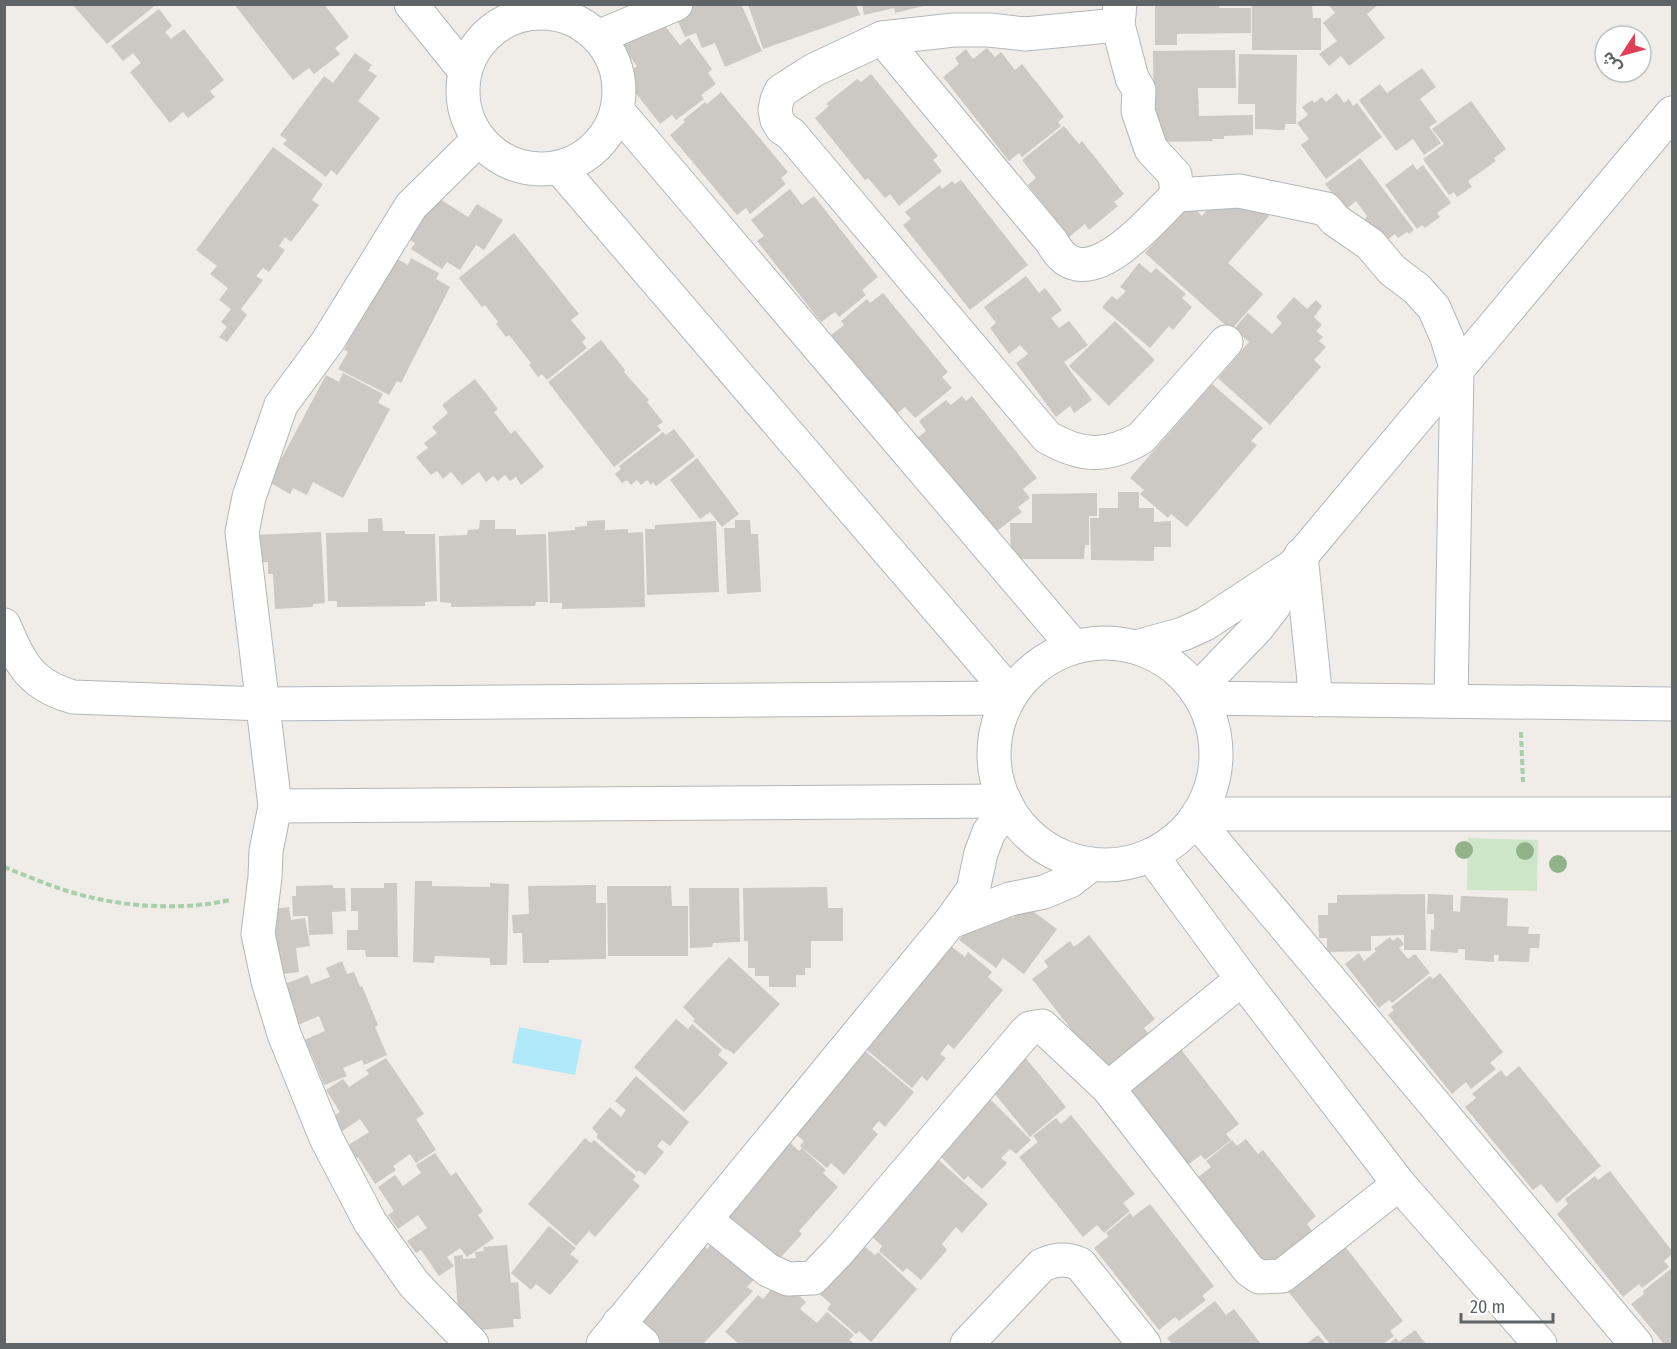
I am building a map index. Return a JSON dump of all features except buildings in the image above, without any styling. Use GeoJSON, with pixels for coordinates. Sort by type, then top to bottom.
{"type":"FeatureCollection","features":[{"type":"Feature","properties":{"kind":"street"},"geometry":{"type":"LineString","coordinates":[[411,4],[465,71]]}},
{"type":"Feature","properties":{"kind":"street"},"geometry":{"type":"LineString","coordinates":[[598,38],[676,4]]}},
{"type":"Feature","properties":{"kind":"street"},"geometry":{"type":"LineString","coordinates":[[523,9],[565,16],[583,25],[598,38],[609,53],[617,71],[619,91],[617,110],[611,126],[589,153],[559,167],[541,169],[524,167],[492,152],[479,139],[464,107],[465,71],[471,55],[481,40],[494,28],[523,9]]}},
{"type":"Feature","properties":{"kind":"street"},"geometry":{"type":"LineString","coordinates":[[1177,195],[1175,174],[1151,148],[1138,111],[1139,90],[1132,78],[1119,15],[1025,34],[989,30],[954,30],[882,38],[814,70],[781,91],[777,100],[775,110],[782,128],[791,134],[1047,437],[1062,445],[1086,452],[1110,451],[1127,446],[1141,438],[1226,342]]}},
{"type":"Feature","properties":{"kind":"street"},"geometry":{"type":"LineString","coordinates":[[882,38],[1052,242],[1056,250],[1070,262],[1091,266],[1102,261],[1177,195],[1239,191],[1326,209],[1335,220],[1370,244],[1392,270],[1417,289],[1434,308],[1457,370],[1451,701]]}},
{"type":"Feature","properties":{"kind":"street"},"geometry":{"type":"LineString","coordinates":[[617,110],[1074,647]]}},
{"type":"Feature","properties":{"kind":"street"},"geometry":{"type":"LineString","coordinates":[[1198,694],[1274,606],[1297,560],[1672,113]]}},
{"type":"Feature","properties":{"kind":"street"},"geometry":{"type":"LineString","coordinates":[[472,1344],[414,1284],[370,1222],[326,1138],[284,1034],[268,981],[258,934],[266,850],[275,806],[242,532],[249,497],[281,405],[328,341],[411,206],[479,139]]}},
{"type":"Feature","properties":{"kind":"street"},"geometry":{"type":"LineString","coordinates":[[559,167],[1010,696]]}},
{"type":"Feature","properties":{"kind":"street"},"geometry":{"type":"LineString","coordinates":[[1136,647],[1183,634],[1205,624],[1297,560]]}},
{"type":"Feature","properties":{"kind":"street"},"geometry":{"type":"LineString","coordinates":[[1297,560],[1316,700]]}},
{"type":"Feature","properties":{"kind":"street"},"geometry":{"type":"LineString","coordinates":[[4,625],[19,659],[29,673],[42,684],[73,697],[262,704],[1010,696]]}},
{"type":"Feature","properties":{"kind":"street"},"geometry":{"type":"LineString","coordinates":[[1094,643],[1136,647],[1170,664],[1184,676],[1198,694],[1209,717],[1214,737],[1216,757],[1214,777],[1208,796],[1197,817],[1167,846],[1131,862],[1112,865],[1092,864],[1071,859],[1052,851],[1035,839],[1020,824],[1006,804],[999,784],[994,749],[1001,714],[1023,678],[1055,654],[1094,643]]}},
{"type":"Feature","properties":{"kind":"street"},"geometry":{"type":"LineString","coordinates":[[1198,694],[1316,700],[1672,704]]}},
{"type":"Feature","properties":{"kind":"street"},"geometry":{"type":"LineString","coordinates":[[275,806],[1006,804]]}},
{"type":"Feature","properties":{"kind":"street"},"geometry":{"type":"LineString","coordinates":[[622,1337],[706,1220],[974,890],[981,853],[989,832],[1006,804]]}},
{"type":"Feature","properties":{"kind":"street"},"geometry":{"type":"LineString","coordinates":[[1197,817],[1672,814]]}},
{"type":"Feature","properties":{"kind":"street"},"geometry":{"type":"LineString","coordinates":[[1197,817],[1636,1344]]}},
{"type":"Feature","properties":{"kind":"street"},"geometry":{"type":"LineString","coordinates":[[1151,855],[1242,979],[1399,1184],[1540,1344]]}},
{"type":"Feature","properties":{"kind":"street"},"geometry":{"type":"LineString","coordinates":[[950,922],[1010,899],[1044,892],[1070,881],[1092,864]]}},
{"type":"Feature","properties":{"kind":"street"},"geometry":{"type":"LineString","coordinates":[[1108,1088],[1242,979]]}},
{"type":"Feature","properties":{"kind":"street"},"geometry":{"type":"LineString","coordinates":[[706,1220],[768,1270],[788,1279],[813,1278],[1030,1028],[1042,1026],[1108,1088],[1249,1270],[1259,1277],[1282,1276],[1399,1184]]}},
{"type":"Feature","properties":{"kind":"street"},"geometry":{"type":"LineString","coordinates":[[967,1344],[1042,1265],[1052,1260],[1064,1259],[1080,1264],[1144,1344]]}},
{"type":"Feature","properties":{"kind":"path"},"geometry":{"type":"LineString","coordinates":[[1520,702],[1525,814]]}},
{"type":"Feature","properties":{"kind":"path"},"geometry":{"type":"LineString","coordinates":[[4,867],[75,893],[112,901],[150,905],[188,906],[262,893]]}},
{"type":"Feature","properties":{"kind":"green space"},"geometry":{"type":"Polygon","coordinates":[[[1468,838],[1538,840],[1537,891],[1467,890],[1468,838]]]}},
{"type":"Feature","properties":{"kind":"water"},"geometry":{"type":"Polygon","coordinates":[[[519,1027],[582,1040],[575,1075],[512,1063],[519,1027]]]}}]}
